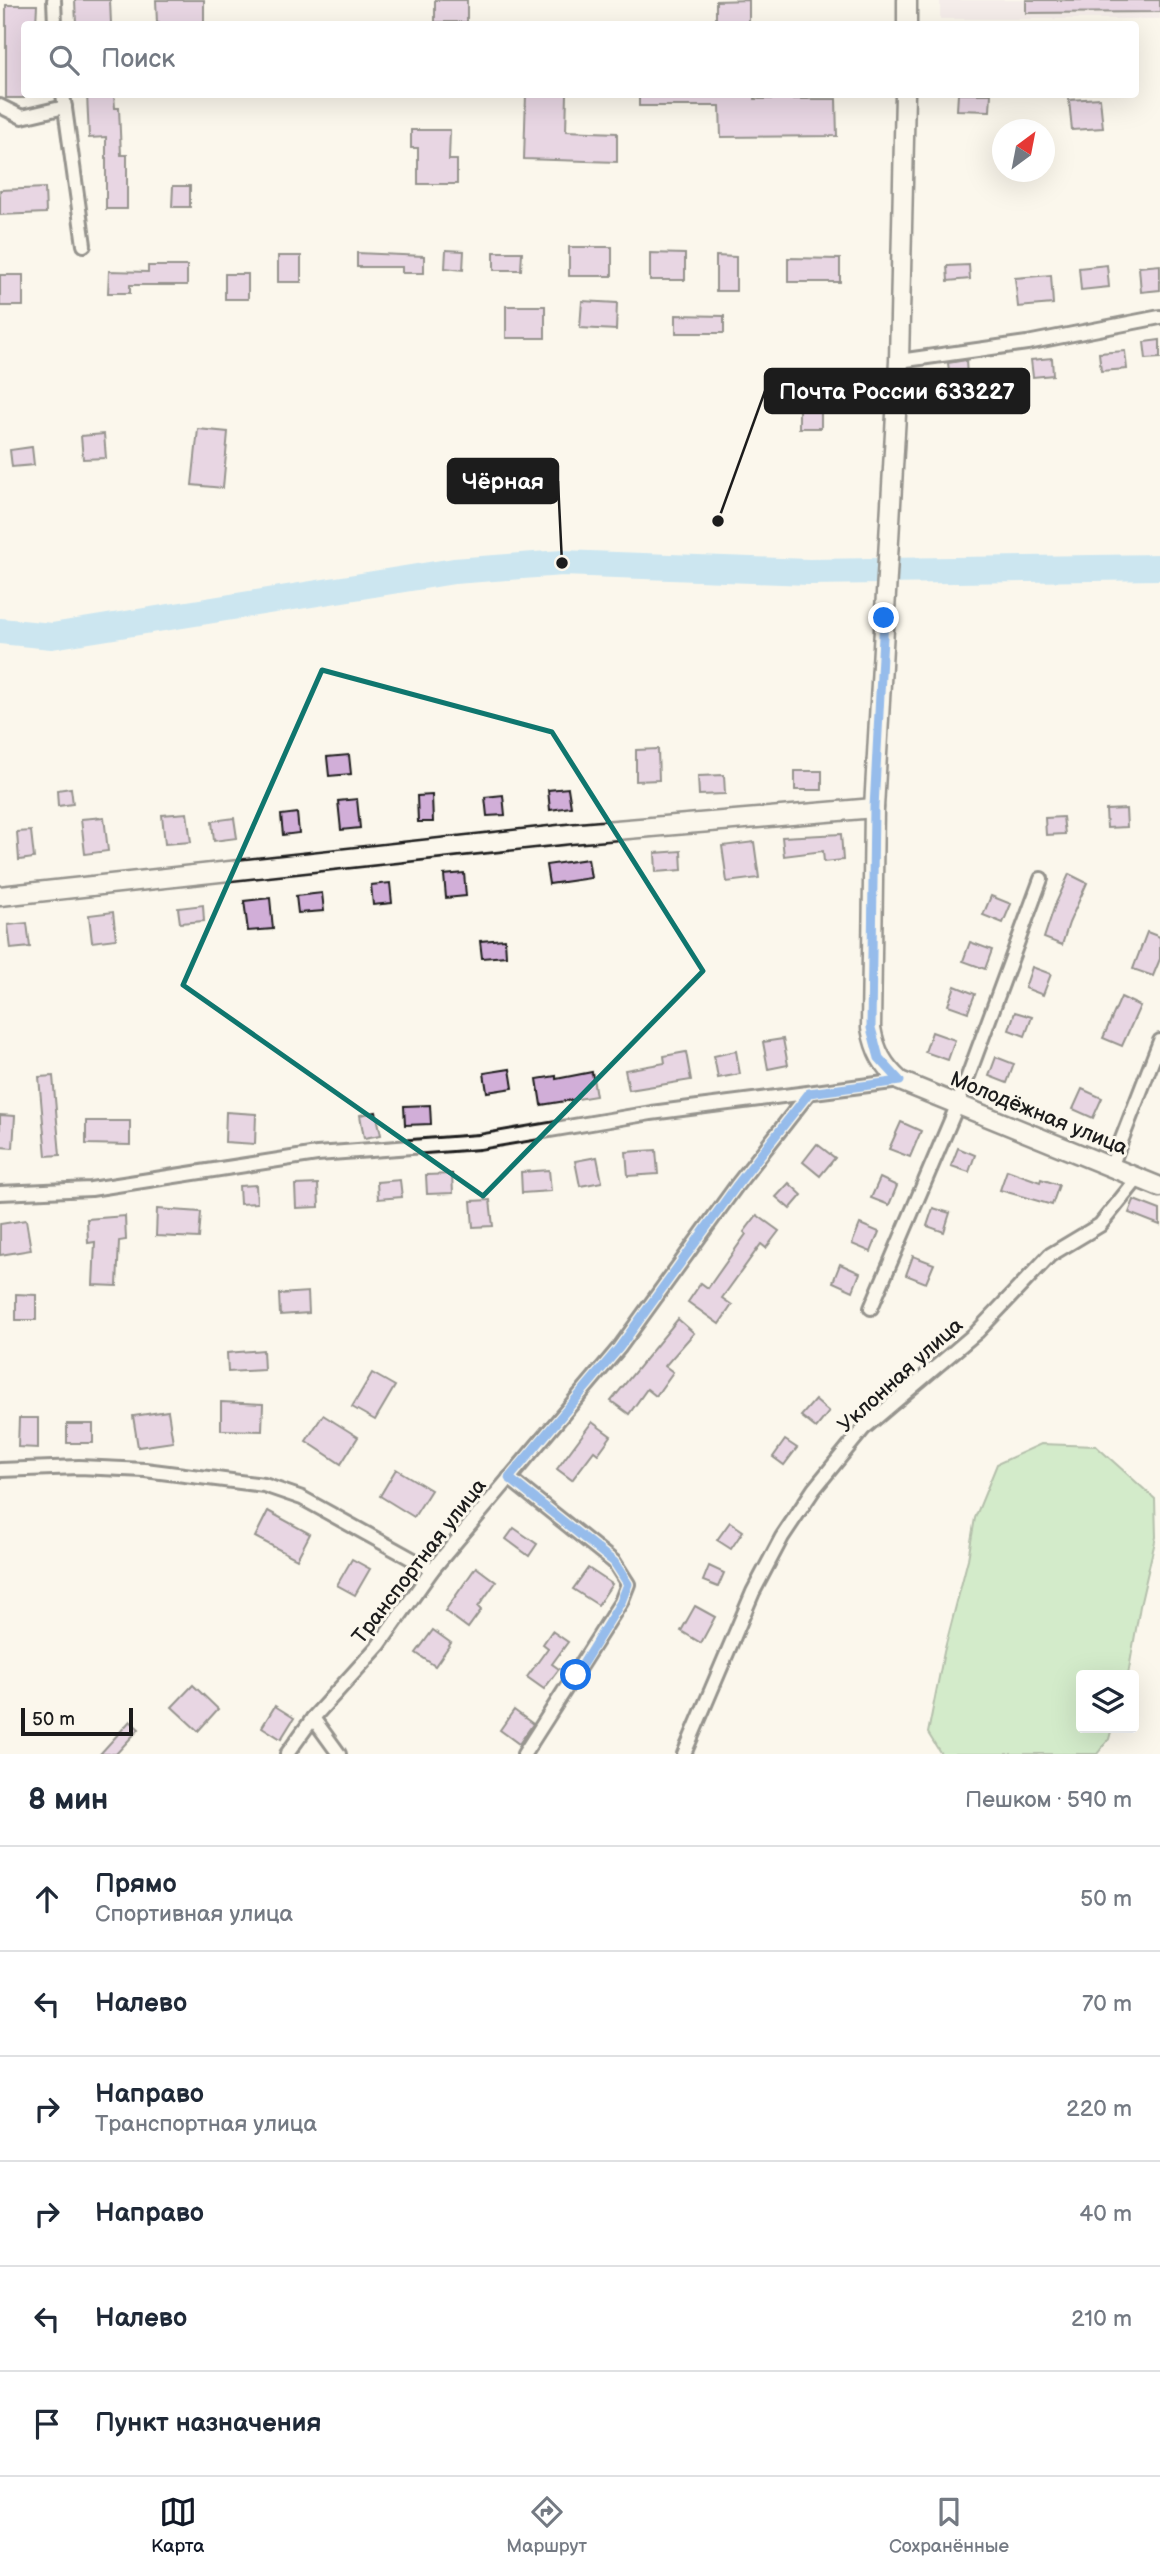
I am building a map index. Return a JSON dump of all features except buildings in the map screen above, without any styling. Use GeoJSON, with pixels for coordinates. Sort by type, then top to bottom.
{"type":"FeatureCollection","features":[{"type":"Feature","properties":{"kind":"street"},"geometry":{"type":"LineString","coordinates":[[54,0],[55,21]]}},
{"type":"Feature","properties":{"kind":"street"},"geometry":{"type":"LineString","coordinates":[[907,0],[907,21]]}},
{"type":"Feature","properties":{"kind":"street"},"geometry":{"type":"LineString","coordinates":[[900,1081],[879,1058],[871,1028],[874,808],[899,361],[905,98]]}},
{"type":"Feature","properties":{"kind":"street"},"geometry":{"type":"LineString","coordinates":[[0,106],[22,117],[64,101],[84,245]]}},
{"type":"Feature","properties":{"kind":"street"},"geometry":{"type":"LineString","coordinates":[[899,361],[1027,343],[1160,317]]}},
{"type":"Feature","properties":{"kind":"street"},"geometry":{"type":"LineString","coordinates":[[0,896],[569,834],[874,808]]}},
{"type":"Feature","properties":{"kind":"street"},"geometry":{"type":"LineString","coordinates":[[872,1308],[957,1106],[1041,879]]}},
{"type":"Feature","properties":{"kind":"street"},"geometry":{"type":"LineString","coordinates":[[1111,1167],[1160,1041]]}},
{"type":"Feature","properties":{"kind":"street"},"geometry":{"type":"LineString","coordinates":[[0,1193],[91,1189],[317,1154],[479,1142],[651,1113],[900,1081]]}},
{"type":"Feature","properties":{"kind":"street","name":"Молодёжная улица"},"geometry":{"type":"LineString","coordinates":[[900,1081],[1160,1187]]}},
{"type":"Feature","properties":{"kind":"street","name":"Транспортная улица"},"geometry":{"type":"LineString","coordinates":[[287,1754],[313,1718],[379,1645],[432,1570],[619,1348],[737,1185],[809,1093]]}},
{"type":"Feature","properties":{"kind":"street","name":"Уклонная улица"},"geometry":{"type":"LineString","coordinates":[[684,1754],[753,1592],[782,1537],[814,1489],[863,1429],[977,1332],[1050,1255],[1100,1225],[1138,1178]]}},
{"type":"Feature","properties":{"kind":"street"},"geometry":{"type":"LineString","coordinates":[[0,1470],[79,1467],[145,1469],[264,1485],[302,1498],[432,1570]]}},
{"type":"Feature","properties":{"kind":"street"},"geometry":{"type":"LineString","coordinates":[[509,1478],[614,1562],[628,1584],[621,1602],[524,1754]]}},
{"type":"Feature","properties":{"kind":"street"},"geometry":{"type":"LineString","coordinates":[[313,1718],[340,1754]]}},
{"type":"Feature","properties":{"kind":"highlighted area"},"geometry":{"type":"Polygon","coordinates":[[[322,670],[552,732],[703,971],[483,1196],[183,985],[322,670]]]}},
{"type":"Feature","properties":{"kind":"shaded area"},"geometry":{"type":"Polygon","coordinates":[[[940,0],[1160,0],[1160,19],[940,19],[940,0]]]}},
{"type":"Feature","properties":{"kind":"green space"},"geometry":{"type":"Polygon","coordinates":[[[1041,1444],[1096,1446],[1155,1499],[1156,1537],[1129,1670],[1076,1670],[1076,1733],[1111,1733],[1097,1754],[941,1754],[928,1733],[975,1518],[997,1464],[1041,1444]]]}},
{"type":"Feature","properties":{"kind":"waterway"},"geometry":{"type":"LineString","coordinates":[[0,631],[52,636],[454,571],[562,563],[809,572],[1160,567]]}},
{"type":"Feature","properties":{"kind":"place","name":"Почта России 633227"},"geometry":{"type":"Point","coordinates":[718,521]}},
{"type":"Feature","properties":{"kind":"place","name":"Чёрная"},"geometry":{"type":"Point","coordinates":[562,563]}},
{"type":"Feature","properties":{"kind":"route"},"geometry":{"type":"LineString","coordinates":[[576,1675],[621,1602],[628,1584],[614,1562],[509,1478],[619,1348],[737,1185],[809,1093],[900,1081],[879,1058],[871,1028],[874,808],[884,618]]}}]}
